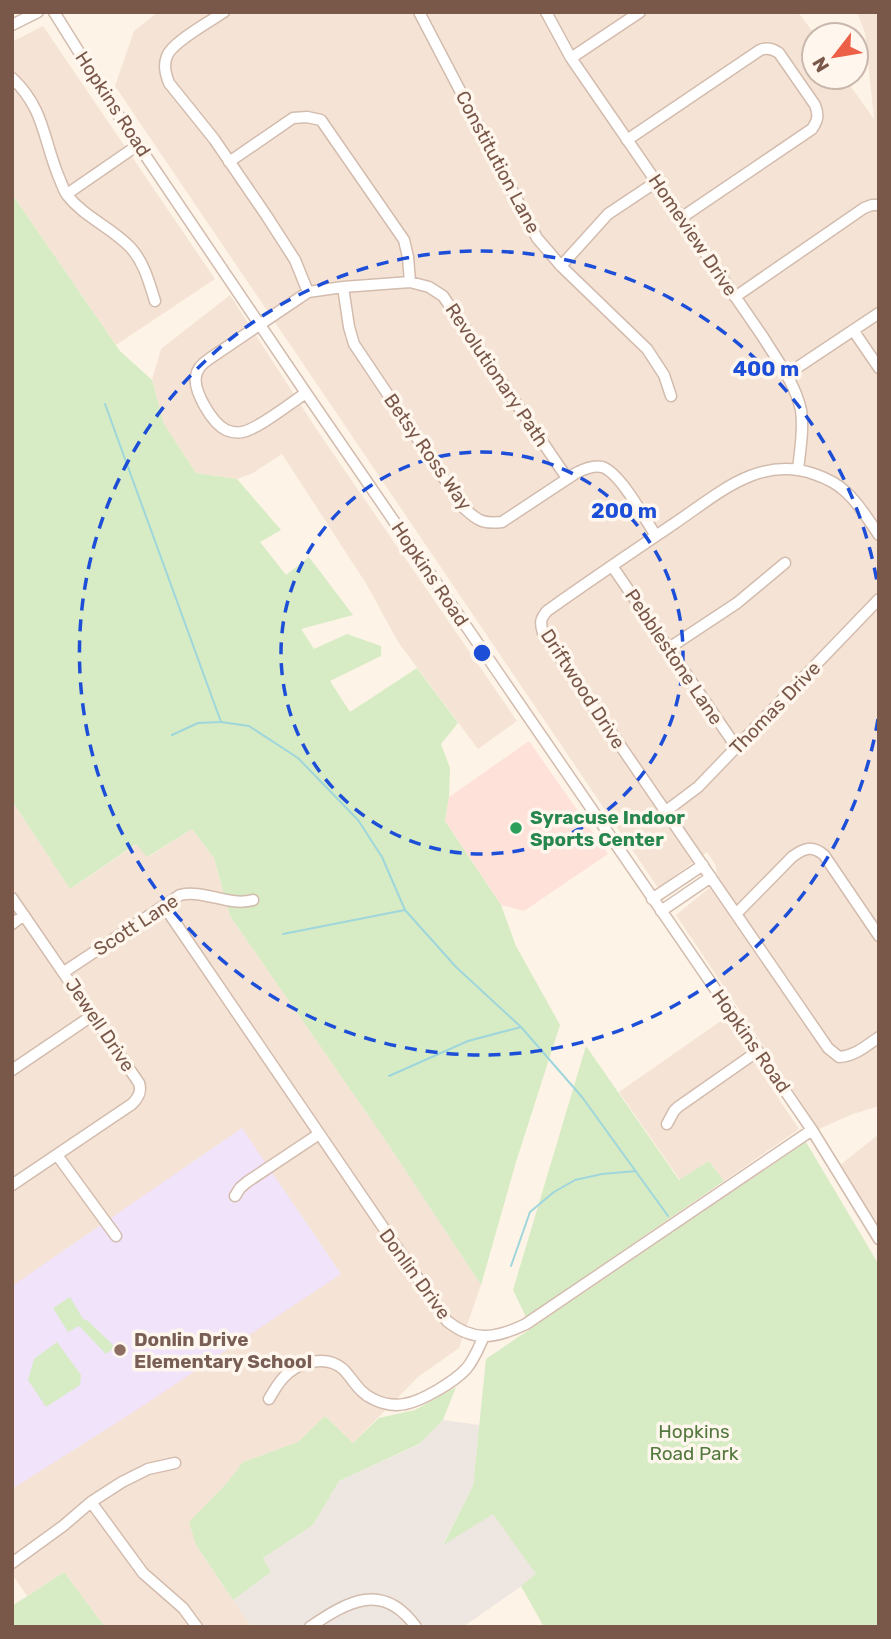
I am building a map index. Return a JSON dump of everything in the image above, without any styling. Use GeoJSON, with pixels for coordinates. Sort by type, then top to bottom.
{"type":"FeatureCollection","features":[{"type":"Feature","properties":{"kind":"street"},"geometry":{"type":"LineString","coordinates":[[12,25],[38,12]]}},
{"type":"Feature","properties":{"kind":"street","name":"Hopkins Road"},"geometry":{"type":"LineString","coordinates":[[54,12],[138,145],[306,393],[812,1130],[879,1239]]}},
{"type":"Feature","properties":{"kind":"street"},"geometry":{"type":"LineString","coordinates":[[224,12],[174,46],[167,56],[165,68],[169,83],[197,117],[295,260],[308,292]]}},
{"type":"Feature","properties":{"kind":"street","name":"Constitution Lane"},"geometry":{"type":"LineString","coordinates":[[419,12],[537,238],[561,267],[647,349],[664,375],[671,396]]}},
{"type":"Feature","properties":{"kind":"street","name":"Homeview Drive"},"geometry":{"type":"LineString","coordinates":[[546,12],[571,58],[786,375],[801,411],[798,470]]}},
{"type":"Feature","properties":{"kind":"street"},"geometry":{"type":"LineString","coordinates":[[571,58],[640,12]]}},
{"type":"Feature","properties":{"kind":"street"},"geometry":{"type":"LineString","coordinates":[[627,140],[760,50],[766,48],[779,53],[808,95],[818,113],[818,120],[812,129],[681,218]]}},
{"type":"Feature","properties":{"kind":"street"},"geometry":{"type":"LineString","coordinates":[[12,78],[30,97],[38,113],[52,161],[67,194],[94,220],[131,248],[145,270],[155,301]]}},
{"type":"Feature","properties":{"kind":"street"},"geometry":{"type":"LineString","coordinates":[[229,162],[293,118],[321,120],[404,240],[410,282]]}},
{"type":"Feature","properties":{"kind":"street"},"geometry":{"type":"LineString","coordinates":[[67,194],[138,145]]}},
{"type":"Feature","properties":{"kind":"street"},"geometry":{"type":"LineString","coordinates":[[561,267],[608,214],[656,182]]}},
{"type":"Feature","properties":{"kind":"street"},"geometry":{"type":"LineString","coordinates":[[735,297],[864,208],[879,205]]}},
{"type":"Feature","properties":{"kind":"street","name":"Revolutionary Path"},"geometry":{"type":"LineString","coordinates":[[306,393],[257,426],[241,432],[229,432],[220,426],[195,386],[198,369],[209,359],[308,292],[410,282],[429,287],[443,296],[567,478]]}},
{"type":"Feature","properties":{"kind":"street","name":"Betsy Ross Way"},"geometry":{"type":"LineString","coordinates":[[343,287],[354,344],[464,508],[476,519],[488,524],[502,522],[567,478],[587,468],[598,466],[618,478],[656,536]]}},
{"type":"Feature","properties":{"kind":"street"},"geometry":{"type":"LineString","coordinates":[[786,375],[879,313]]}},
{"type":"Feature","properties":{"kind":"street"},"geometry":{"type":"LineString","coordinates":[[853,330],[879,368]]}},
{"type":"Feature","properties":{"kind":"street","name":"Driftwood Drive"},"geometry":{"type":"LineString","coordinates":[[879,535],[846,492],[821,477],[784,468],[763,471],[746,477],[612,566],[547,611],[541,617],[540,624],[543,633],[828,1048],[839,1057],[848,1056],[879,1037]]}},
{"type":"Feature","properties":{"kind":"street"},"geometry":{"type":"LineString","coordinates":[[668,648],[737,603],[785,563]]}},
{"type":"Feature","properties":{"kind":"street","name":"Pebblestone Lane"},"geometry":{"type":"LineString","coordinates":[[612,566],[737,748]]}},
{"type":"Feature","properties":{"kind":"street","name":"Thomas Drive"},"geometry":{"type":"LineString","coordinates":[[666,811],[698,787],[879,599]]}},
{"type":"Feature","properties":{"kind":"street"},"geometry":{"type":"LineString","coordinates":[[736,914],[792,857],[802,850],[817,849],[824,855],[879,936]]}},
{"type":"Feature","properties":{"kind":"street"},"geometry":{"type":"LineString","coordinates":[[652,899],[702,865]]}},
{"type":"Feature","properties":{"kind":"street"},"geometry":{"type":"LineString","coordinates":[[661,911],[711,877]]}},
{"type":"Feature","properties":{"kind":"street","name":"Scott Lane"},"geometry":{"type":"LineString","coordinates":[[64,972],[180,895],[187,893],[244,903],[253,900]]}},
{"type":"Feature","properties":{"kind":"street","name":"Jewell Drive"},"geometry":{"type":"LineString","coordinates":[[12,898],[139,1083],[140,1091],[132,1104],[12,1185]]}},
{"type":"Feature","properties":{"kind":"street","name":"Donlin Drive"},"geometry":{"type":"LineString","coordinates":[[164,906],[447,1321],[457,1329],[484,1336]]}},
{"type":"Feature","properties":{"kind":"street"},"geometry":{"type":"LineString","coordinates":[[12,924],[24,915]]}},
{"type":"Feature","properties":{"kind":"street"},"geometry":{"type":"LineString","coordinates":[[12,1070],[93,1015]]}},
{"type":"Feature","properties":{"kind":"street"},"geometry":{"type":"LineString","coordinates":[[667,1124],[678,1107],[758,1051]]}},
{"type":"Feature","properties":{"kind":"street"},"geometry":{"type":"LineString","coordinates":[[269,1399],[284,1376],[301,1366],[326,1361],[340,1367],[358,1388],[374,1400],[404,1404],[419,1399],[459,1375],[472,1360],[484,1336],[502,1335],[526,1324],[812,1130]]}},
{"type":"Feature","properties":{"kind":"street"},"geometry":{"type":"LineString","coordinates":[[235,1196],[247,1182],[319,1134]]}},
{"type":"Feature","properties":{"kind":"street"},"geometry":{"type":"LineString","coordinates":[[57,1155],[116,1236]]}},
{"type":"Feature","properties":{"kind":"street"},"geometry":{"type":"LineString","coordinates":[[12,1563],[91,1502],[139,1473],[156,1466],[175,1464]]}},
{"type":"Feature","properties":{"kind":"street"},"geometry":{"type":"LineString","coordinates":[[91,1502],[143,1573],[183,1608],[197,1627]]}},
{"type":"Feature","properties":{"kind":"street"},"geometry":{"type":"LineString","coordinates":[[310,1627],[348,1603],[378,1600],[393,1605],[411,1619],[416,1627]]}},
{"type":"Feature","properties":{"kind":"shaded area"},"geometry":{"type":"Polygon","coordinates":[[[158,12],[798,12],[805,21],[800,21],[800,91],[854,91],[874,119],[870,81],[870,21],[860,21],[857,12],[879,12],[879,1106],[819,1129],[676,915],[719,880],[715,864],[707,852],[658,888],[115,86],[134,31],[158,12]]]}},
{"type":"Feature","properties":{"kind":"shaded area"},"geometry":{"type":"Polygon","coordinates":[[[43,26],[215,279],[116,345],[12,194],[12,42],[43,26]]]}},
{"type":"Feature","properties":{"kind":"shaded area"},"geometry":{"type":"Polygon","coordinates":[[[230,295],[317,430],[517,721],[478,749],[398,642],[367,585],[282,454],[253,473],[237,479],[196,473],[164,424],[152,380],[161,349],[230,295]]]}},
{"type":"Feature","properties":{"kind":"shaded area"},"geometry":{"type":"Polygon","coordinates":[[[529,741],[608,854],[524,911],[501,905],[445,821],[449,797],[529,741]]]}},
{"type":"Feature","properties":{"kind":"shaded area"},"geometry":{"type":"Polygon","coordinates":[[[12,801],[70,889],[137,844],[148,857],[192,829],[214,858],[230,916],[386,1141],[481,1285],[459,1348],[418,1377],[353,1443],[325,1416],[298,1442],[243,1462],[227,1483],[196,1545],[251,1627],[105,1627],[64,1572],[27,1596],[12,1574],[12,801]]]}},
{"type":"Feature","properties":{"kind":"shaded area"},"geometry":{"type":"Polygon","coordinates":[[[725,1018],[799,1129],[724,1181],[709,1161],[680,1180],[619,1092],[725,1018]]]}},
{"type":"Feature","properties":{"kind":"shaded area","name":"Donlin Drive Elementary School"},"geometry":{"type":"Polygon","coordinates":[[[242,1128],[341,1274],[12,1489],[12,1286],[242,1128]]]}},
{"type":"Feature","properties":{"kind":"shaded area"},"geometry":{"type":"Polygon","coordinates":[[[879,1134],[879,1229],[840,1165],[879,1134]]]}},
{"type":"Feature","properties":{"kind":"shaded area"},"geometry":{"type":"Polygon","coordinates":[[[443,1420],[479,1425],[473,1486],[443,1544],[493,1514],[537,1575],[463,1627],[251,1627],[233,1600],[271,1572],[263,1558],[313,1525],[339,1481],[418,1445],[443,1420]]]}},
{"type":"Feature","properties":{"kind":"green space"},"geometry":{"type":"Polygon","coordinates":[[[12,194],[120,351],[152,380],[164,424],[196,473],[237,479],[281,530],[260,542],[286,575],[309,557],[353,615],[301,629],[314,649],[347,634],[381,646],[381,656],[330,681],[350,712],[417,668],[458,723],[441,744],[450,768],[445,821],[501,905],[516,946],[560,1025],[516,1162],[481,1285],[386,1141],[230,916],[214,858],[192,829],[147,857],[136,844],[70,889],[12,801],[12,194]]]}},
{"type":"Feature","properties":{"kind":"green space"},"geometry":{"type":"Polygon","coordinates":[[[586,1046],[679,1180],[709,1161],[724,1181],[526,1317],[513,1290],[586,1046]]]}},
{"type":"Feature","properties":{"kind":"green space","name":"Hopkins Road Park"},"geometry":{"type":"Polygon","coordinates":[[[806,1142],[879,1265],[879,1627],[544,1627],[521,1586],[536,1574],[493,1514],[443,1545],[473,1486],[486,1359],[806,1142]]]}},
{"type":"Feature","properties":{"kind":"green space"},"geometry":{"type":"Polygon","coordinates":[[[70,1297],[83,1319],[115,1347],[106,1354],[79,1326],[68,1332],[53,1308],[70,1297]]]}},
{"type":"Feature","properties":{"kind":"green space"},"geometry":{"type":"Polygon","coordinates":[[[57,1342],[81,1375],[80,1385],[46,1407],[28,1380],[34,1359],[57,1342]]]}},
{"type":"Feature","properties":{"kind":"green space"},"geometry":{"type":"Polygon","coordinates":[[[456,1387],[443,1420],[419,1444],[339,1481],[313,1525],[263,1558],[271,1572],[233,1600],[196,1545],[189,1522],[227,1483],[243,1462],[298,1442],[325,1416],[353,1443],[379,1418],[415,1410],[456,1387]]]}},
{"type":"Feature","properties":{"kind":"green space"},"geometry":{"type":"Polygon","coordinates":[[[64,1572],[105,1627],[12,1627],[12,1606],[64,1572]]]}},
{"type":"Feature","properties":{"kind":"waterway"},"geometry":{"type":"LineString","coordinates":[[105,404],[221,722],[249,726],[298,758],[358,820],[382,857],[405,910],[456,967],[521,1027],[582,1097],[668,1216]]}},
{"type":"Feature","properties":{"kind":"waterway"},"geometry":{"type":"LineString","coordinates":[[172,735],[198,723],[220,722]]}},
{"type":"Feature","properties":{"kind":"waterway"},"geometry":{"type":"LineString","coordinates":[[283,934],[405,910]]}},
{"type":"Feature","properties":{"kind":"waterway"},"geometry":{"type":"LineString","coordinates":[[389,1076],[468,1041],[521,1027]]}},
{"type":"Feature","properties":{"kind":"waterway"},"geometry":{"type":"LineString","coordinates":[[511,1266],[530,1212],[554,1192],[575,1180],[636,1171]]}},
{"type":"Feature","properties":{"kind":"place","name":"Syracuse Indoor Sports Center"},"geometry":{"type":"Point","coordinates":[516,828]}},
{"type":"Feature","properties":{"kind":"place","name":"Donlin Drive Elementary School"},"geometry":{"type":"Point","coordinates":[120,1350]}}]}
